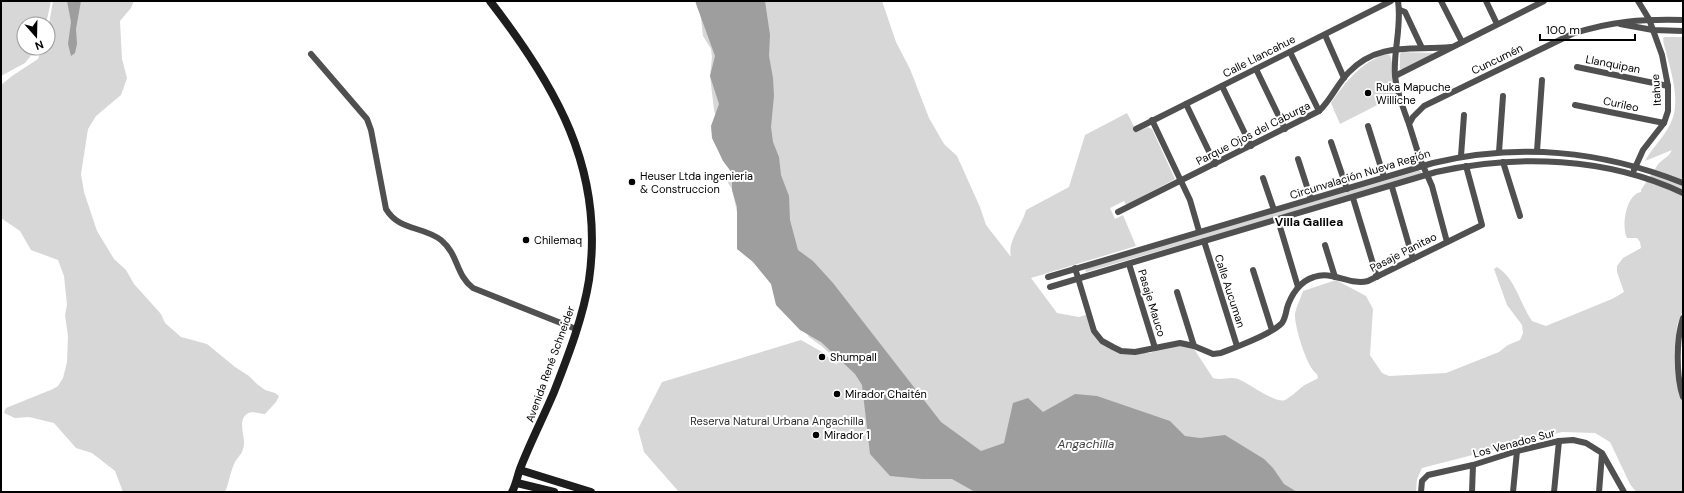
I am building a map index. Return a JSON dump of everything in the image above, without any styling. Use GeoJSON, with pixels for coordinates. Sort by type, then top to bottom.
{"type":"FeatureCollection","features":[{"type":"Feature","properties":{"kind":"street","name":"Avenida René Schneider"},"geometry":{"type":"LineString","coordinates":[[490,1],[519,38],[558,104],[572,134],[583,165],[589,198],[592,248],[588,286],[576,329],[548,407],[520,470],[517,483],[512,492]]}},
{"type":"Feature","properties":{"kind":"street","name":"Calle Llancahue"},"geometry":{"type":"LineString","coordinates":[[1136,129],[1391,1]]}},
{"type":"Feature","properties":{"kind":"street"},"geometry":{"type":"LineString","coordinates":[[1398,1],[1400,10],[1395,76],[1399,97],[1410,124],[1426,176],[1432,186],[1447,242]]}},
{"type":"Feature","properties":{"kind":"street"},"geometry":{"type":"LineString","coordinates":[[1442,1],[1462,42]]}},
{"type":"Feature","properties":{"kind":"street"},"geometry":{"type":"LineString","coordinates":[[1486,1],[1497,24]]}},
{"type":"Feature","properties":{"kind":"street"},"geometry":{"type":"LineString","coordinates":[[1528,1],[1531,7]]}},
{"type":"Feature","properties":{"kind":"street"},"geometry":{"type":"LineString","coordinates":[[1395,76],[1544,1]]}},
{"type":"Feature","properties":{"kind":"street","name":"Itahue"},"geometry":{"type":"LineString","coordinates":[[1633,174],[1635,166],[1643,150],[1664,123],[1668,111],[1668,86],[1662,55],[1649,19],[1638,1]]}},
{"type":"Feature","properties":{"kind":"street"},"geometry":{"type":"LineString","coordinates":[[1400,10],[1405,12],[1422,48]]}},
{"type":"Feature","properties":{"kind":"street","name":"Cuncumén"},"geometry":{"type":"LineString","coordinates":[[1410,124],[1413,117],[1424,106],[1572,34],[1596,26],[1618,24],[1633,20],[1683,20]]}},
{"type":"Feature","properties":{"kind":"street","name":"Cuncumén"},"geometry":{"type":"LineString","coordinates":[[1618,24],[1653,30],[1683,31]]}},
{"type":"Feature","properties":{"kind":"street"},"geometry":{"type":"LineString","coordinates":[[1325,35],[1344,78]]}},
{"type":"Feature","properties":{"kind":"street","name":"Parque Ojos del Caburga"},"geometry":{"type":"LineString","coordinates":[[1118,212],[1319,111],[1344,78],[1358,64],[1374,55],[1397,48],[1451,47]]}},
{"type":"Feature","properties":{"kind":"street"},"geometry":{"type":"LineString","coordinates":[[1290,52],[1319,111]]}},
{"type":"Feature","properties":{"kind":"street"},"geometry":{"type":"LineString","coordinates":[[311,54],[367,120],[371,130],[386,209],[390,216],[398,223],[435,237],[445,244],[456,260],[461,276],[473,288],[576,329]]}},
{"type":"Feature","properties":{"kind":"street","name":"Llanquipan"},"geometry":{"type":"LineString","coordinates":[[1577,68],[1668,86]]}},
{"type":"Feature","properties":{"kind":"street"},"geometry":{"type":"LineString","coordinates":[[1256,69],[1285,129]]}},
{"type":"Feature","properties":{"kind":"street"},"geometry":{"type":"LineString","coordinates":[[1537,151],[1542,80]]}},
{"type":"Feature","properties":{"kind":"street"},"geometry":{"type":"LineString","coordinates":[[1222,86],[1251,146]]}},
{"type":"Feature","properties":{"kind":"street"},"geometry":{"type":"LineString","coordinates":[[1499,152],[1503,96]]}},
{"type":"Feature","properties":{"kind":"street"},"geometry":{"type":"LineString","coordinates":[[1186,104],[1215,164]]}},
{"type":"Feature","properties":{"kind":"street","name":"Curileo"},"geometry":{"type":"LineString","coordinates":[[1575,105],[1664,123]]}},
{"type":"Feature","properties":{"kind":"street"},"geometry":{"type":"LineString","coordinates":[[1461,156],[1464,115]]}},
{"type":"Feature","properties":{"kind":"street"},"geometry":{"type":"LineString","coordinates":[[1152,120],[1190,200],[1199,231]]}},
{"type":"Feature","properties":{"kind":"street"},"geometry":{"type":"LineString","coordinates":[[1368,126],[1384,177]]}},
{"type":"Feature","properties":{"kind":"street"},"geometry":{"type":"LineString","coordinates":[[1331,142],[1347,189]]}},
{"type":"Feature","properties":{"kind":"street","name":"Circunvalación Nueva Región"},"geometry":{"type":"LineString","coordinates":[[1048,277],[1199,231],[1461,156],[1499,152],[1537,151],[1574,154],[1635,166],[1683,183]]}},
{"type":"Feature","properties":{"kind":"street"},"geometry":{"type":"LineString","coordinates":[[1298,159],[1311,199]]}},
{"type":"Feature","properties":{"kind":"street","name":"Circunvalación Nueva Región"},"geometry":{"type":"LineString","coordinates":[[1050,287],[1426,176],[1466,166],[1503,162],[1539,161],[1579,164],[1633,174],[1683,193]]}},
{"type":"Feature","properties":{"kind":"street"},"geometry":{"type":"LineString","coordinates":[[1503,162],[1520,216]]}},
{"type":"Feature","properties":{"kind":"street","name":"Pasaje Panitao"},"geometry":{"type":"LineString","coordinates":[[1075,268],[1094,331],[1102,341],[1121,351],[1135,352],[1180,343],[1194,346],[1213,354],[1221,353],[1272,330],[1282,322],[1289,300],[1298,287],[1315,276],[1324,275],[1362,282],[1377,277],[1482,225],[1466,166]]}},
{"type":"Feature","properties":{"kind":"street"},"geometry":{"type":"LineString","coordinates":[[1263,178],[1274,210]]}},
{"type":"Feature","properties":{"kind":"street"},"geometry":{"type":"LineString","coordinates":[[1392,187],[1413,258]]}},
{"type":"Feature","properties":{"kind":"street"},"geometry":{"type":"LineString","coordinates":[[1353,198],[1377,277]]}},
{"type":"Feature","properties":{"kind":"street"},"geometry":{"type":"LineString","coordinates":[[1278,220],[1298,287]]}},
{"type":"Feature","properties":{"kind":"street","name":"Calle Aucuman"},"geometry":{"type":"LineString","coordinates":[[1204,241],[1237,346]]}},
{"type":"Feature","properties":{"kind":"street"},"geometry":{"type":"LineString","coordinates":[[1325,245],[1335,277]]}},
{"type":"Feature","properties":{"kind":"street","name":"Pasaje Mauco"},"geometry":{"type":"LineString","coordinates":[[1129,264],[1155,348]]}},
{"type":"Feature","properties":{"kind":"street"},"geometry":{"type":"LineString","coordinates":[[1253,270],[1272,330]]}},
{"type":"Feature","properties":{"kind":"street"},"geometry":{"type":"LineString","coordinates":[[1177,292],[1194,346]]}},
{"type":"Feature","properties":{"kind":"street"},"geometry":{"type":"LineString","coordinates":[[1683,318],[1680,329],[1677,373],[1683,397]]}},
{"type":"Feature","properties":{"kind":"street"},"geometry":{"type":"LineString","coordinates":[[1554,492],[1559,441]]}},
{"type":"Feature","properties":{"kind":"street","name":"Los Venados Sur"},"geometry":{"type":"LineString","coordinates":[[1421,492],[1422,481],[1426,476],[1473,465],[1559,441],[1580,441],[1592,446],[1602,453]]}},
{"type":"Feature","properties":{"kind":"street"},"geometry":{"type":"LineString","coordinates":[[1513,492],[1516,452]]}},
{"type":"Feature","properties":{"kind":"street"},"geometry":{"type":"LineString","coordinates":[[1599,492],[1602,453]]}},
{"type":"Feature","properties":{"kind":"street"},"geometry":{"type":"LineString","coordinates":[[1602,453],[1624,492]]}},
{"type":"Feature","properties":{"kind":"street"},"geometry":{"type":"LineString","coordinates":[[1472,492],[1473,465]]}},
{"type":"Feature","properties":{"kind":"street"},"geometry":{"type":"LineString","coordinates":[[520,470],[591,492]]}},
{"type":"Feature","properties":{"kind":"street"},"geometry":{"type":"LineString","coordinates":[[517,483],[554,492]]}},
{"type":"Feature","properties":{"kind":"green space"},"geometry":{"type":"Polygon","coordinates":[[[1,1],[51,1],[48,16],[16,16],[16,56],[31,56],[25,63],[1,76],[1,1]]]}},
{"type":"Feature","properties":{"kind":"green space"},"geometry":{"type":"Polygon","coordinates":[[[53,1],[134,1],[131,8],[120,21],[122,59],[127,78],[121,95],[96,116],[88,129],[81,174],[84,192],[97,231],[114,259],[126,270],[134,284],[161,314],[165,323],[181,337],[207,344],[265,390],[279,396],[276,402],[265,414],[251,412],[244,417],[242,423],[244,443],[243,449],[233,466],[225,492],[123,492],[115,471],[92,453],[76,448],[54,423],[29,417],[15,418],[4,413],[6,408],[58,386],[63,378],[67,362],[68,336],[65,315],[67,305],[64,276],[58,260],[31,250],[20,231],[1,218],[1,85],[38,59],[39,56],[56,56],[56,16],[50,16],[53,1]]]}},
{"type":"Feature","properties":{"kind":"green space","name":"Reserva Natural Urbana Angachilla"},"geometry":{"type":"Polygon","coordinates":[[[699,1],[882,1],[896,42],[910,69],[929,118],[944,144],[957,156],[980,207],[986,225],[1011,257],[1011,245],[1026,210],[1069,187],[1085,135],[1127,113],[1137,132],[1148,127],[1152,129],[1175,179],[1126,205],[1124,201],[1110,208],[1115,219],[1123,215],[1136,246],[1031,278],[1057,313],[1079,317],[1089,314],[1094,329],[1105,342],[1134,353],[1150,353],[1171,344],[1192,346],[1213,378],[1238,379],[1275,399],[1281,400],[1287,399],[1304,386],[1318,378],[1305,356],[1295,320],[1295,314],[1303,291],[1336,280],[1366,296],[1373,309],[1370,355],[1382,373],[1389,376],[1446,373],[1499,352],[1508,345],[1520,340],[1523,333],[1522,325],[1507,305],[1494,269],[1497,267],[1509,278],[1532,321],[1546,326],[1612,299],[1624,292],[1617,272],[1617,266],[1623,258],[1641,248],[1640,242],[1637,238],[1627,238],[1625,233],[1625,219],[1628,205],[1636,194],[1641,192],[1659,163],[1669,155],[1672,150],[1645,161],[1668,129],[1675,110],[1674,86],[1663,38],[1683,37],[1683,291],[1681,294],[1683,292],[1683,311],[1677,325],[1675,369],[1683,402],[1683,492],[1636,492],[1630,484],[1610,442],[1595,433],[1562,432],[1422,468],[1417,479],[1416,492],[679,492],[644,452],[638,429],[662,382],[801,340],[822,352],[837,365],[829,353],[809,337],[738,217],[732,189],[727,178],[731,170],[714,110],[710,76],[712,57],[711,49],[703,36],[699,1]]]}},
{"type":"Feature","properties":{"kind":"green space"},"geometry":{"type":"Polygon","coordinates":[[[1402,52],[1433,54],[1400,69],[1400,54],[1402,52]]]}},
{"type":"Feature","properties":{"kind":"green space"},"geometry":{"type":"Polygon","coordinates":[[[1385,54],[1390,55],[1391,59],[1395,96],[1340,124],[1331,103],[1342,87],[1354,74],[1368,63],[1385,54]]]}},
{"type":"Feature","properties":{"kind":"green space"},"geometry":{"type":"Polygon","coordinates":[[[1421,171],[1422,174],[1419,176],[1086,272],[1085,268],[1421,171]]]}},
{"type":"Feature","properties":{"kind":"water"},"geometry":{"type":"Polygon","coordinates":[[[67,1],[81,1],[76,29],[77,44],[75,53],[71,56],[68,44],[71,22],[67,1]]]}},
{"type":"Feature","properties":{"kind":"water","name":"Angachilla"},"geometry":{"type":"Polygon","coordinates":[[[695,1],[765,1],[770,35],[769,56],[773,78],[774,96],[771,127],[773,142],[779,157],[781,175],[789,196],[790,220],[798,250],[813,261],[833,283],[941,422],[981,451],[1004,443],[1013,403],[1028,398],[1043,412],[1075,394],[1097,396],[1170,421],[1185,436],[1200,438],[1225,435],[1264,459],[1273,468],[1284,484],[1297,492],[975,492],[952,479],[922,479],[890,476],[870,454],[862,385],[855,374],[821,342],[800,330],[776,305],[771,284],[753,262],[737,249],[737,207],[732,190],[732,173],[723,161],[712,138],[711,126],[719,104],[710,76],[715,56],[695,1]]]}},
{"type":"Feature","properties":{"kind":"place","name":"Ruka Mapuche Williche"},"geometry":{"type":"Point","coordinates":[1368,93]}},
{"type":"Feature","properties":{"kind":"place","name":"Heuser Ltda ingenieria & Construccion"},"geometry":{"type":"Point","coordinates":[632,182]}},
{"type":"Feature","properties":{"kind":"place","name":"Chilemaq"},"geometry":{"type":"Point","coordinates":[526,240]}},
{"type":"Feature","properties":{"kind":"place","name":"Shumpall"},"geometry":{"type":"Point","coordinates":[822,357]}},
{"type":"Feature","properties":{"kind":"place","name":"Mirador Chaitén"},"geometry":{"type":"Point","coordinates":[837,394]}},
{"type":"Feature","properties":{"kind":"place","name":"Mirador 1"},"geometry":{"type":"Point","coordinates":[816,435]}},
{"type":"Feature","properties":{"kind":"district","name":"Villa Galilea"},"geometry":{"type":"Point","coordinates":[1309,222]}}]}
